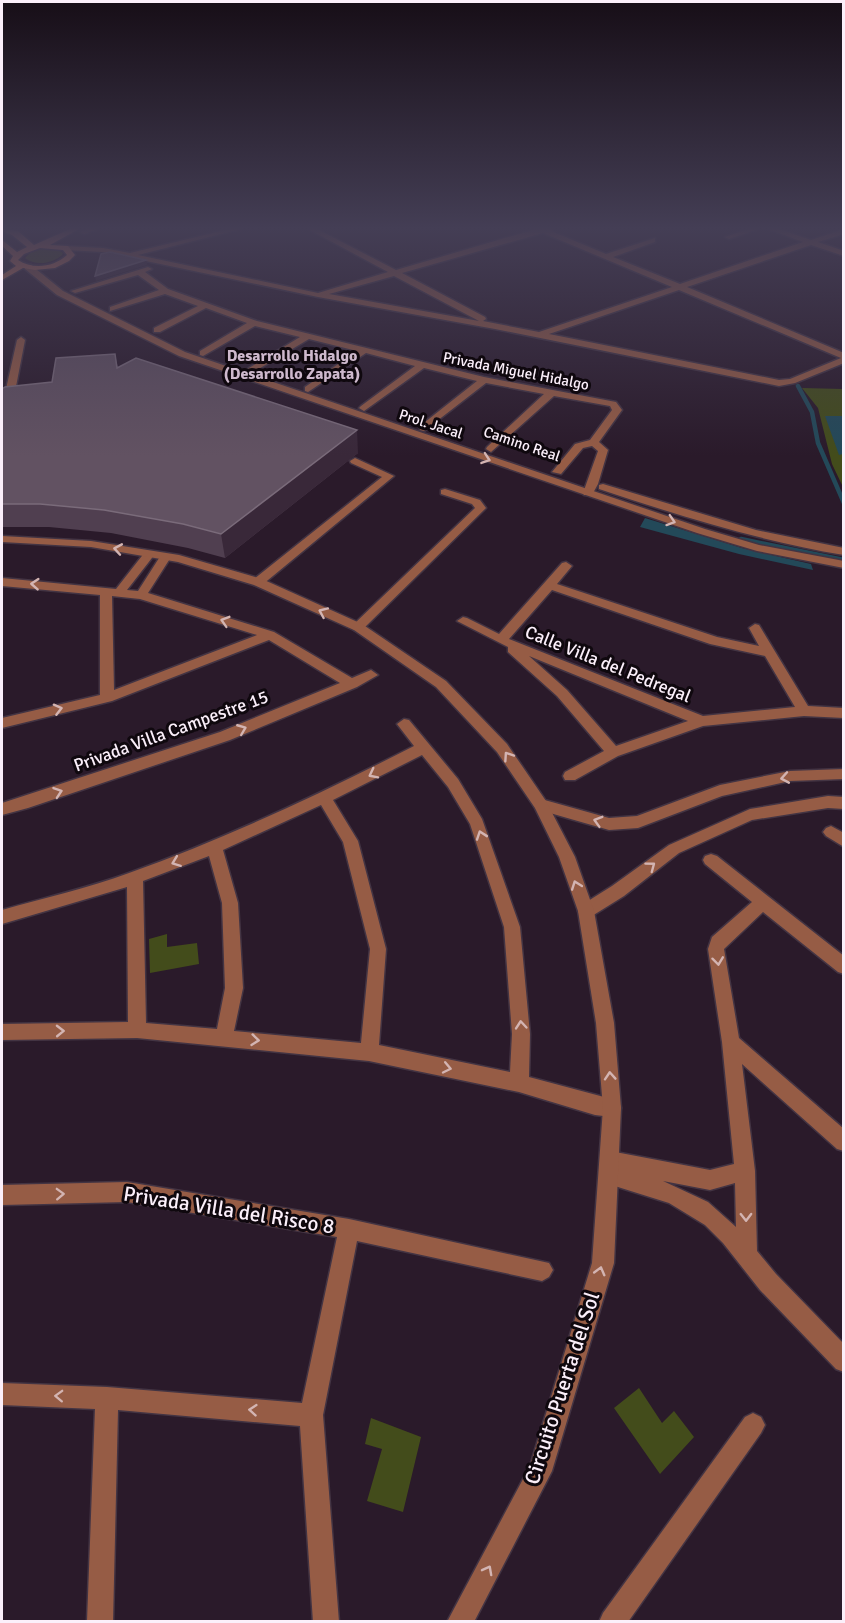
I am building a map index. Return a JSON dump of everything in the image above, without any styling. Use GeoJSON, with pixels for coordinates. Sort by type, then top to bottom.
{"type":"FeatureCollection","features":[{"type":"Feature","properties":{"kind":"street","name":"Prol. Jacal"},"geometry":{"type":"LineString","coordinates":[[83,305],[182,354],[590,489],[757,548],[843,565]]}},
{"type":"Feature","properties":{"kind":"street","name":"Camino Real"},"geometry":{"type":"LineString","coordinates":[[104,305],[203,353],[557,472],[590,489]]}},
{"type":"Feature","properties":{"kind":"street"},"geometry":{"type":"LineString","coordinates":[[113,309],[125,305]]}},
{"type":"Feature","properties":{"kind":"street","name":"Privada Miguel Hidalgo"},"geometry":{"type":"LineString","coordinates":[[201,305],[254,323],[306,337],[484,381],[609,402],[616,406],[617,410],[594,442]]}},
{"type":"Feature","properties":{"kind":"street"},"geometry":{"type":"LineString","coordinates":[[374,305],[785,383],[843,358]]}},
{"type":"Feature","properties":{"kind":"street"},"geometry":{"type":"LineString","coordinates":[[456,305],[495,326]]}},
{"type":"Feature","properties":{"kind":"street"},"geometry":{"type":"LineString","coordinates":[[539,335],[629,305]]}},
{"type":"Feature","properties":{"kind":"street"},"geometry":{"type":"LineString","coordinates":[[721,305],[843,358]]}},
{"type":"Feature","properties":{"kind":"street"},"geometry":{"type":"LineString","coordinates":[[156,330],[204,306]]}},
{"type":"Feature","properties":{"kind":"street"},"geometry":{"type":"LineString","coordinates":[[203,353],[254,323]]}},
{"type":"Feature","properties":{"kind":"street"},"geometry":{"type":"LineString","coordinates":[[252,370],[306,337]]}},
{"type":"Feature","properties":{"kind":"street"},"geometry":{"type":"LineString","coordinates":[[7,407],[6,391],[21,340]]}},
{"type":"Feature","properties":{"kind":"street"},"geometry":{"type":"LineString","coordinates":[[308,389],[365,350]]}},
{"type":"Feature","properties":{"kind":"street"},"geometry":{"type":"LineString","coordinates":[[364,408],[422,365]]}},
{"type":"Feature","properties":{"kind":"street"},"geometry":{"type":"LineString","coordinates":[[424,428],[484,381]]}},
{"type":"Feature","properties":{"kind":"street"},"geometry":{"type":"LineString","coordinates":[[491,449],[551,393]]}},
{"type":"Feature","properties":{"kind":"street"},"geometry":{"type":"LineString","coordinates":[[557,472],[579,446],[594,442],[603,450],[590,489]]}},
{"type":"Feature","properties":{"kind":"street"},"geometry":{"type":"LineString","coordinates":[[258,582],[270,570],[388,478],[387,473],[355,461]]}},
{"type":"Feature","properties":{"kind":"street","name":"Prol. Jacal"},"geometry":{"type":"LineString","coordinates":[[590,489],[801,546],[843,552]]}},
{"type":"Feature","properties":{"kind":"street"},"geometry":{"type":"LineString","coordinates":[[358,627],[481,508],[476,502],[445,492]]}},
{"type":"Feature","properties":{"kind":"street","name":"Circuito Puerta del Sol"},"geometry":{"type":"LineString","coordinates":[[2,539],[91,544],[161,562],[179,559],[258,582],[358,627],[441,684],[502,748],[540,805],[567,857],[586,911],[605,1023],[604,1107],[609,1168],[603,1263],[540,1471],[460,1622]]}},
{"type":"Feature","properties":{"kind":"street"},"geometry":{"type":"LineString","coordinates":[[107,698],[112,593],[146,559]]}},
{"type":"Feature","properties":{"kind":"street"},"geometry":{"type":"LineString","coordinates":[[141,595],[161,562]]}},
{"type":"Feature","properties":{"kind":"street"},"geometry":{"type":"LineString","coordinates":[[501,640],[566,566]]}},
{"type":"Feature","properties":{"kind":"street"},"geometry":{"type":"LineString","coordinates":[[2,582],[141,595],[270,635],[352,684]]}},
{"type":"Feature","properties":{"kind":"street"},"geometry":{"type":"LineString","coordinates":[[549,585],[715,641],[770,653]]}},
{"type":"Feature","properties":{"kind":"street","name":"Calle Villa del Pedregal"},"geometry":{"type":"LineString","coordinates":[[463,621],[501,640],[702,721]]}},
{"type":"Feature","properties":{"kind":"street"},"geometry":{"type":"LineString","coordinates":[[755,628],[804,711]]}},
{"type":"Feature","properties":{"kind":"street"},"geometry":{"type":"LineString","coordinates":[[2,723],[107,698],[270,635]]}},
{"type":"Feature","properties":{"kind":"street","name":"Calle Villa del Pedregal"},"geometry":{"type":"LineString","coordinates":[[501,640],[562,693],[613,752]]}},
{"type":"Feature","properties":{"kind":"street","name":"Privada Villa Campestre 15"},"geometry":{"type":"LineString","coordinates":[[2,809],[24,804],[225,736],[371,675]]}},
{"type":"Feature","properties":{"kind":"street","name":"Calle Villa del Pedregal"},"geometry":{"type":"LineString","coordinates":[[570,776],[613,752],[702,721],[804,711],[843,713]]}},
{"type":"Feature","properties":{"kind":"street"},"geometry":{"type":"LineString","coordinates":[[404,724],[453,783],[477,823],[512,927],[522,1034],[519,1083]]}},
{"type":"Feature","properties":{"kind":"street"},"geometry":{"type":"LineString","coordinates":[[2,917],[135,878],[214,847],[325,799],[425,747]]}},
{"type":"Feature","properties":{"kind":"street"},"geometry":{"type":"LineString","coordinates":[[540,805],[609,824],[639,822],[720,791],[790,776],[843,774]]}},
{"type":"Feature","properties":{"kind":"street"},"geometry":{"type":"LineString","coordinates":[[325,799],[350,841],[378,949],[369,1052]]}},
{"type":"Feature","properties":{"kind":"street"},"geometry":{"type":"LineString","coordinates":[[586,911],[618,891],[674,849],[750,815],[828,802],[843,803]]}},
{"type":"Feature","properties":{"kind":"street"},"geometry":{"type":"LineString","coordinates":[[214,847],[230,903],[234,988],[224,1037]]}},
{"type":"Feature","properties":{"kind":"street"},"geometry":{"type":"LineString","coordinates":[[711,860],[843,967]]}},
{"type":"Feature","properties":{"kind":"street"},"geometry":{"type":"LineString","coordinates":[[135,878],[137,1030]]}},
{"type":"Feature","properties":{"kind":"street"},"geometry":{"type":"LineString","coordinates":[[747,1255],[745,1171],[731,1042],[716,949],[718,942],[763,902]]}},
{"type":"Feature","properties":{"kind":"street"},"geometry":{"type":"LineString","coordinates":[[2,1032],[137,1030],[369,1052],[519,1083],[604,1107]]}},
{"type":"Feature","properties":{"kind":"street"},"geometry":{"type":"LineString","coordinates":[[731,1042],[843,1142]]}},
{"type":"Feature","properties":{"kind":"street"},"geometry":{"type":"LineString","coordinates":[[609,1168],[650,1178],[710,1180],[745,1171]]}},
{"type":"Feature","properties":{"kind":"street"},"geometry":{"type":"LineString","coordinates":[[650,1178],[713,1219],[747,1255],[768,1282],[843,1361]]}},
{"type":"Feature","properties":{"kind":"street","name":"Privada Villa del Risco 8"},"geometry":{"type":"LineString","coordinates":[[2,1195],[127,1192],[349,1229],[542,1270]]}},
{"type":"Feature","properties":{"kind":"street","name":"Privada Villa del Risco 8"},"geometry":{"type":"LineString","coordinates":[[326,1622],[311,1415],[349,1229]]}},
{"type":"Feature","properties":{"kind":"street"},"geometry":{"type":"LineString","coordinates":[[2,1394],[107,1398],[311,1415]]}},
{"type":"Feature","properties":{"kind":"street"},"geometry":{"type":"LineString","coordinates":[[100,1622],[107,1398]]}},
{"type":"Feature","properties":{"kind":"street"},"geometry":{"type":"LineString","coordinates":[[612,1622],[753,1425]]}},
{"type":"Feature","properties":{"kind":"green space"},"geometry":{"type":"Polygon","coordinates":[[[802,388],[843,389],[843,487],[832,464],[818,408],[802,388]]]}},
{"type":"Feature","properties":{"kind":"green space"},"geometry":{"type":"Polygon","coordinates":[[[167,934],[167,947],[197,943],[199,964],[150,973],[149,939],[167,934]]]}},
{"type":"Feature","properties":{"kind":"green space"},"geometry":{"type":"Polygon","coordinates":[[[639,1388],[662,1423],[674,1411],[694,1437],[660,1474],[614,1408],[639,1388]]]}},
{"type":"Feature","properties":{"kind":"green space"},"geometry":{"type":"Polygon","coordinates":[[[371,1418],[421,1437],[403,1512],[367,1501],[382,1449],[365,1444],[371,1418]]]}},
{"type":"Feature","properties":{"kind":"water"},"geometry":{"type":"Polygon","coordinates":[[[825,416],[843,416],[843,454],[839,455],[825,416]]]}},
{"type":"Feature","properties":{"kind":"water"},"geometry":{"type":"Polygon","coordinates":[[[645,518],[742,548],[811,564],[813,570],[739,554],[640,527],[645,518]]]}},
{"type":"Feature","properties":{"kind":"building"},"geometry":{"type":"Polygon","coordinates":[[[115,354],[117,368],[136,358],[357,430],[221,534],[183,524],[104,510],[40,504],[2,504],[2,389],[52,382],[56,358],[115,354]]]}},
{"type":"Feature","properties":{"kind":"waterway"},"geometry":{"type":"LineString","coordinates":[[798,386],[812,412],[818,443],[844,503]]}},
{"type":"Feature","properties":{"kind":"waterway"},"geometry":{"type":"LineString","coordinates":[[741,539],[844,560]]}},
{"type":"Feature","properties":{"kind":"district","name":"Desarrollo Hidalgo (Desarrollo Zapata)"},"geometry":{"type":"Point","coordinates":[292,364]}}]}
